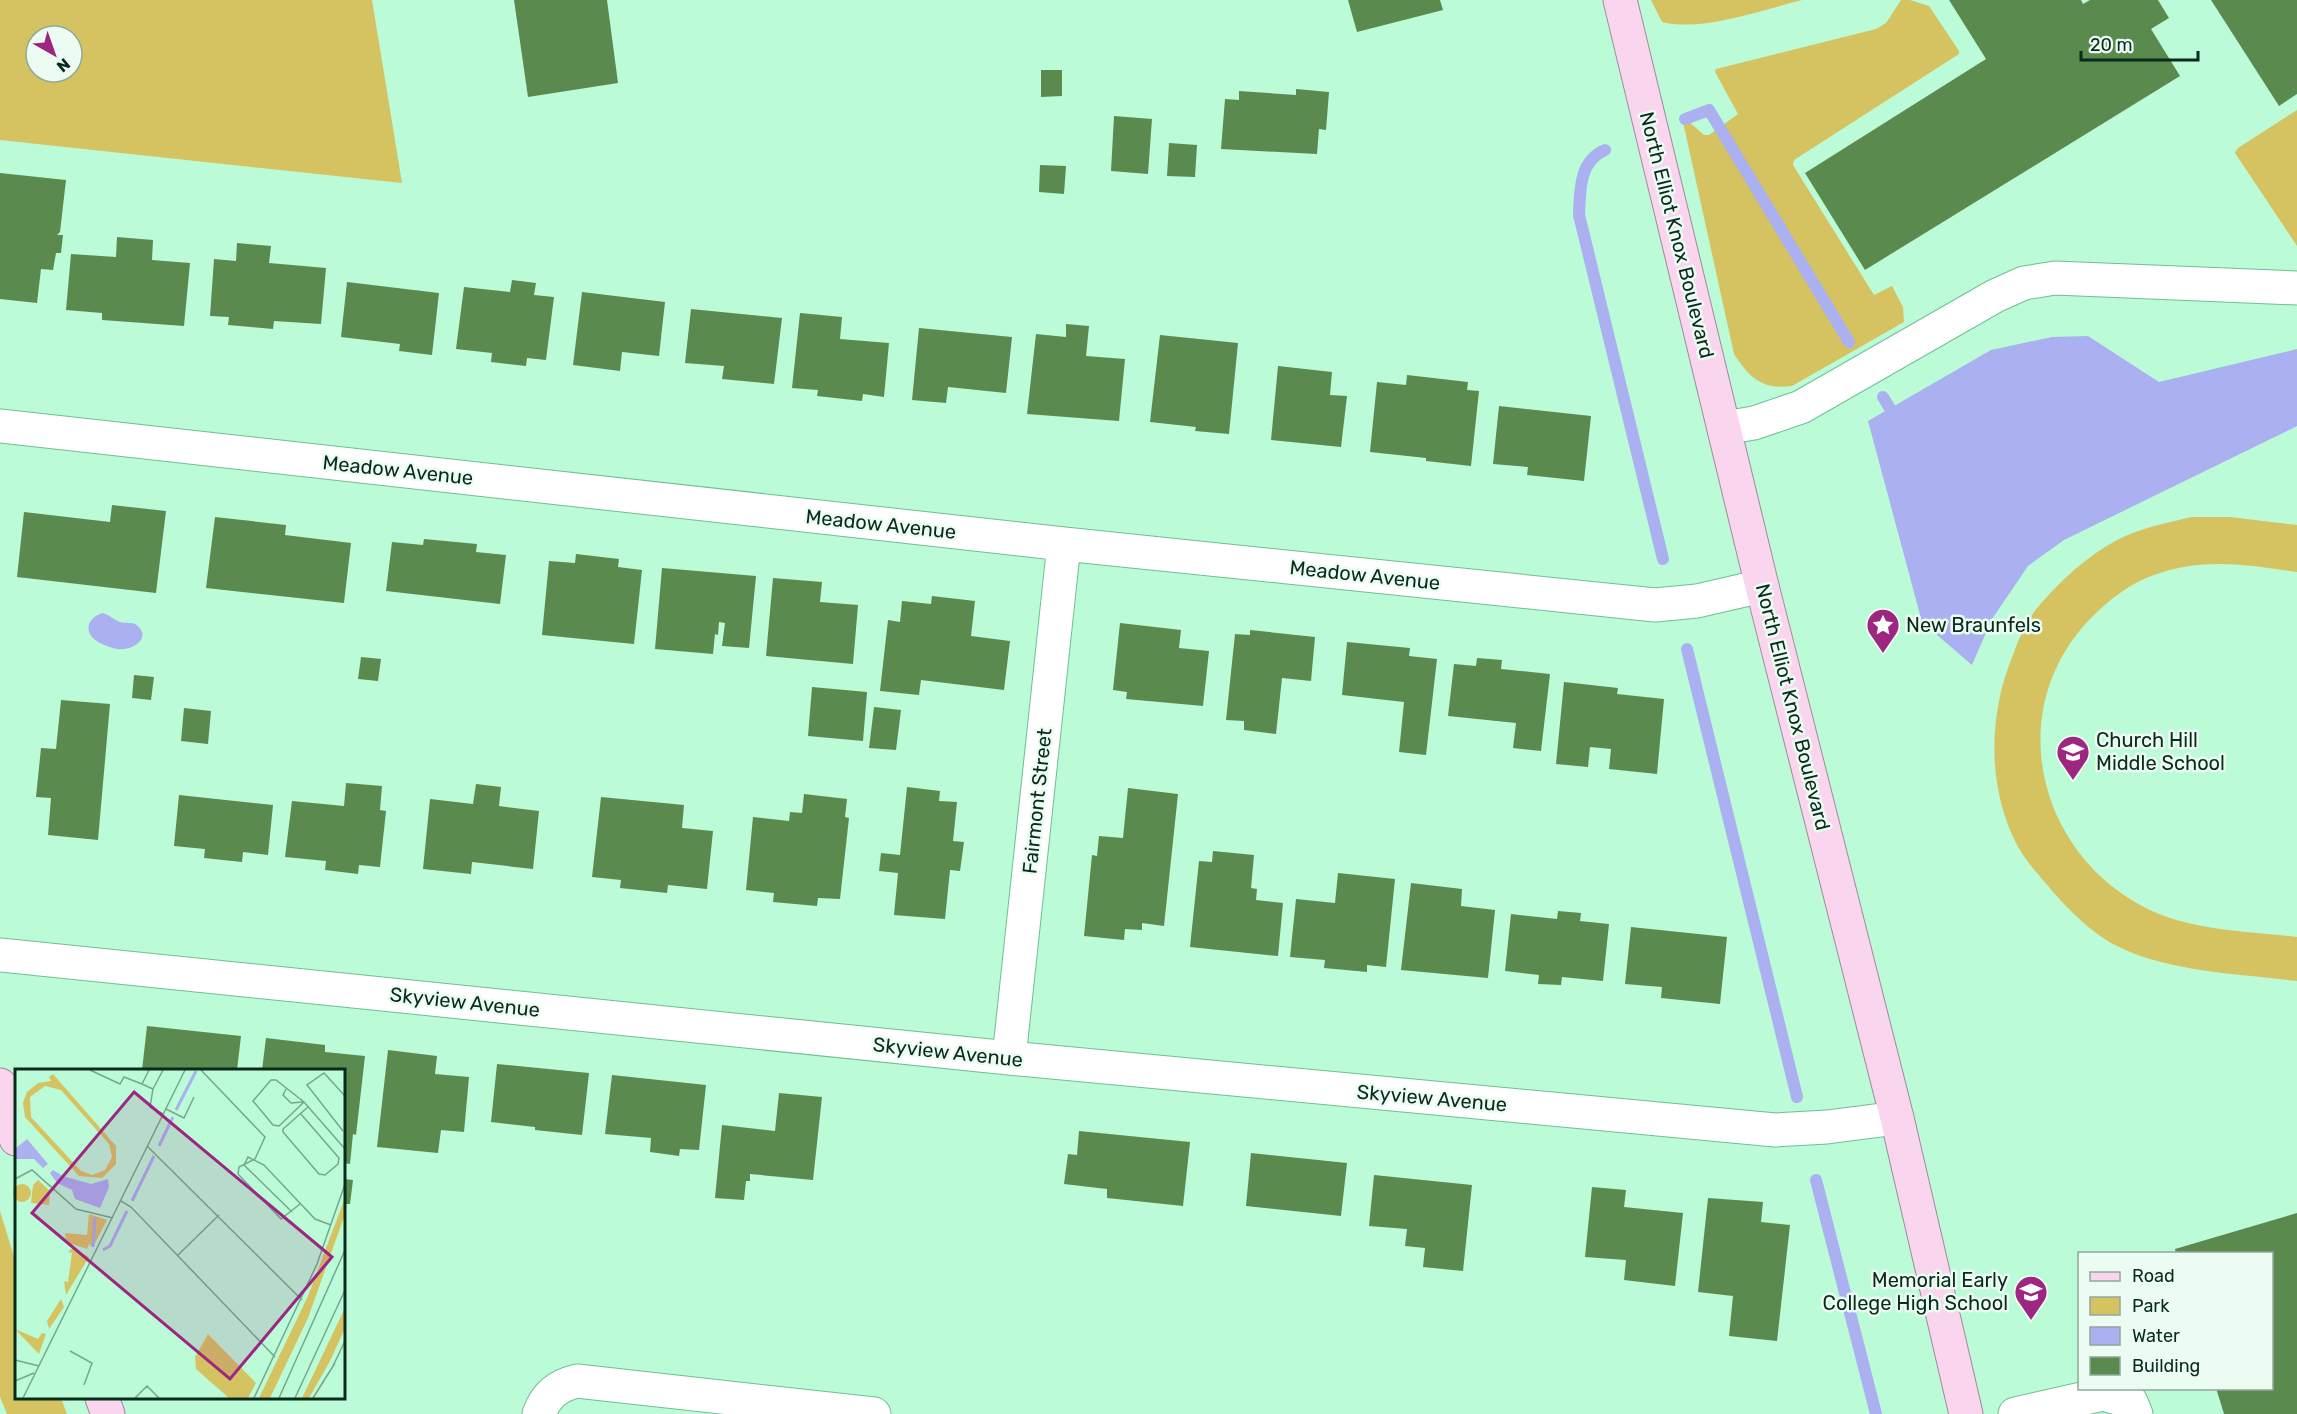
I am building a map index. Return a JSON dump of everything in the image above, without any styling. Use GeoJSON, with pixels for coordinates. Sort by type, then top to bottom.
{"type":"FeatureCollection","features":[{"type":"Feature","properties":{"kind":"main road","name":"North Elliot Knox Boulevard"},"geometry":{"type":"LineString","coordinates":[[1620,0],[1762,586],[1897,1118],[1966,1414]]}},
{"type":"Feature","properties":{"kind":"main road"},"geometry":{"type":"LineString","coordinates":[[0,1085],[15,1136]]}},
{"type":"Feature","properties":{"kind":"main road"},"geometry":{"type":"LineString","coordinates":[[102,1399],[108,1414]]}},
{"type":"Feature","properties":{"kind":"street"},"geometry":{"type":"LineString","coordinates":[[1724,428],[1754,423],[1801,407],[1995,296],[2024,283],[2055,278],[2297,288]]}},
{"type":"Feature","properties":{"kind":"street","name":"Meadow Avenue"},"geometry":{"type":"LineString","coordinates":[[0,426],[1064,544],[1655,605],[1696,601],[1762,586]]}},
{"type":"Feature","properties":{"kind":"street","name":"Fairmont Street"},"geometry":{"type":"LineString","coordinates":[[1009,1058],[1064,544]]}},
{"type":"Feature","properties":{"kind":"street","name":"Skyview Avenue"},"geometry":{"type":"LineString","coordinates":[[0,955],[1009,1058],[1775,1130],[1827,1127],[1897,1118]]}},
{"type":"Feature","properties":{"kind":"street"},"geometry":{"type":"LineString","coordinates":[[539,1414],[543,1403],[552,1392],[562,1384],[577,1381],[874,1414]]}},
{"type":"Feature","properties":{"kind":"street"},"geometry":{"type":"LineString","coordinates":[[2015,1414],[2103,1394],[2132,1402],[2136,1414]]}},
{"type":"Feature","properties":{"kind":"green space"},"geometry":{"type":"Polygon","coordinates":[[[0,0],[372,0],[402,183],[0,140],[0,0]]]}},
{"type":"Feature","properties":{"kind":"green space"},"geometry":{"type":"Polygon","coordinates":[[[1651,0],[1802,0],[1713,22],[1678,24],[1662,22],[1651,0]]]}},
{"type":"Feature","properties":{"kind":"green space"},"geometry":{"type":"Polygon","coordinates":[[[1901,0],[1910,0],[1929,6],[1959,54],[1794,160],[1793,165],[1874,295],[1892,286],[1903,307],[1904,322],[1792,386],[1764,384],[1745,369],[1734,354],[1683,122],[1688,121],[1704,135],[1709,135],[1738,114],[1715,72],[1716,69],[1876,29],[1886,23],[1901,0]]]}},
{"type":"Feature","properties":{"kind":"green space"},"geometry":{"type":"Polygon","coordinates":[[[2297,110],[2297,246],[2235,153],[2238,148],[2297,110]]]}},
{"type":"Feature","properties":{"kind":"green space"},"geometry":{"type":"Polygon","coordinates":[[[2191,517],[2230,517],[2297,525],[2297,572],[2225,564],[2190,566],[2172,569],[2146,578],[2114,597],[2094,615],[2066,651],[2048,690],[2041,731],[2043,772],[2055,812],[2076,849],[2105,880],[2142,906],[2179,921],[2218,929],[2297,937],[2297,981],[2178,966],[2133,953],[2111,943],[2073,913],[2029,863],[2017,845],[2007,823],[2000,799],[1994,751],[1999,702],[2015,649],[2034,612],[2065,579],[2106,546],[2135,532],[2191,517]]]}},
{"type":"Feature","properties":{"kind":"green space"},"geometry":{"type":"Polygon","coordinates":[[[0,1211],[15,1260],[15,1399],[61,1399],[67,1414],[7,1414],[0,1397],[0,1211]]]}},
{"type":"Feature","properties":{"kind":"water"},"geometry":{"type":"Polygon","coordinates":[[[2088,336],[2159,382],[2297,349],[2297,426],[2064,540],[2028,566],[1992,619],[1972,665],[1922,622],[1868,421],[1991,350],[2052,337],[2088,336]]]}},
{"type":"Feature","properties":{"kind":"water"},"geometry":{"type":"Polygon","coordinates":[[[103,613],[120,622],[138,626],[142,631],[141,640],[133,646],[122,649],[97,641],[89,633],[89,625],[96,616],[103,613]]]}},
{"type":"Feature","properties":{"kind":"building"},"geometry":{"type":"Polygon","coordinates":[[[514,0],[607,0],[618,83],[528,97],[514,0]]]}},
{"type":"Feature","properties":{"kind":"building"},"geometry":{"type":"Polygon","coordinates":[[[1348,0],[1440,0],[1443,10],[1357,32],[1348,0]]]}},
{"type":"Feature","properties":{"kind":"building"},"geometry":{"type":"Polygon","coordinates":[[[1949,0],[2081,0],[2083,4],[2090,0],[2158,0],[2169,18],[2151,29],[2180,76],[1865,270],[1805,173],[1986,59],[1949,0]]]}},
{"type":"Feature","properties":{"kind":"building"},"geometry":{"type":"Polygon","coordinates":[[[2211,0],[2297,0],[2297,94],[2279,106],[2211,0]]]}},
{"type":"Feature","properties":{"kind":"building"},"geometry":{"type":"Polygon","coordinates":[[[1041,70],[1062,70],[1062,96],[1041,97],[1041,70]]]}},
{"type":"Feature","properties":{"kind":"building"},"geometry":{"type":"Polygon","coordinates":[[[1296,89],[1329,92],[1326,130],[1319,129],[1317,154],[1221,149],[1225,99],[1239,100],[1239,91],[1296,95],[1296,89]]]}},
{"type":"Feature","properties":{"kind":"building"},"geometry":{"type":"Polygon","coordinates":[[[1114,116],[1152,119],[1148,174],[1111,171],[1114,116]]]}},
{"type":"Feature","properties":{"kind":"building"},"geometry":{"type":"Polygon","coordinates":[[[1169,143],[1197,145],[1195,177],[1167,176],[1169,143]]]}},
{"type":"Feature","properties":{"kind":"building"},"geometry":{"type":"Polygon","coordinates":[[[1040,165],[1066,166],[1064,194],[1039,192],[1040,165]]]}},
{"type":"Feature","properties":{"kind":"building"},"geometry":{"type":"Polygon","coordinates":[[[0,173],[66,180],[60,232],[57,235],[63,235],[61,253],[56,253],[53,270],[41,269],[37,303],[0,299],[0,173]]]}},
{"type":"Feature","properties":{"kind":"building"},"geometry":{"type":"Polygon","coordinates":[[[117,237],[153,240],[152,260],[190,263],[184,326],[102,320],[102,313],[66,310],[71,254],[116,257],[117,237]]]}},
{"type":"Feature","properties":{"kind":"building"},"geometry":{"type":"Polygon","coordinates":[[[237,243],[271,246],[269,263],[326,268],[321,324],[274,321],[273,329],[228,325],[229,317],[210,316],[214,259],[236,261],[237,243]]]}},
{"type":"Feature","properties":{"kind":"building"},"geometry":{"type":"Polygon","coordinates":[[[512,280],[536,283],[534,295],[554,297],[546,360],[527,358],[526,366],[491,362],[492,353],[456,349],[464,287],[510,292],[512,280]]]}},
{"type":"Feature","properties":{"kind":"building"},"geometry":{"type":"Polygon","coordinates":[[[347,282],[439,293],[432,355],[399,351],[400,344],[341,337],[347,282]]]}},
{"type":"Feature","properties":{"kind":"building"},"geometry":{"type":"Polygon","coordinates":[[[582,292],[665,302],[659,356],[622,352],[620,371],[573,365],[582,292]]]}},
{"type":"Feature","properties":{"kind":"building"},"geometry":{"type":"Polygon","coordinates":[[[691,309],[782,318],[774,384],[722,379],[724,366],[685,363],[691,309]]]}},
{"type":"Feature","properties":{"kind":"building"},"geometry":{"type":"Polygon","coordinates":[[[800,313],[842,317],[840,339],[889,343],[884,397],[863,394],[862,401],[817,396],[818,390],[792,388],[800,313]]]}},
{"type":"Feature","properties":{"kind":"building"},"geometry":{"type":"Polygon","coordinates":[[[1066,324],[1089,326],[1086,356],[1125,359],[1119,421],[1027,414],[1036,334],[1066,337],[1066,324]]]}},
{"type":"Feature","properties":{"kind":"building"},"geometry":{"type":"Polygon","coordinates":[[[919,328],[1012,337],[1006,393],[948,387],[946,403],[912,400],[919,328]]]}},
{"type":"Feature","properties":{"kind":"building"},"geometry":{"type":"Polygon","coordinates":[[[1160,335],[1238,343],[1229,434],[1195,431],[1196,427],[1150,422],[1160,335]]]}},
{"type":"Feature","properties":{"kind":"building"},"geometry":{"type":"Polygon","coordinates":[[[1278,366],[1332,372],[1330,395],[1347,396],[1341,447],[1271,440],[1278,366]]]}},
{"type":"Feature","properties":{"kind":"building"},"geometry":{"type":"Polygon","coordinates":[[[1407,375],[1468,382],[1467,390],[1479,391],[1471,466],[1370,452],[1377,382],[1406,385],[1407,375]]]}},
{"type":"Feature","properties":{"kind":"building"},"geometry":{"type":"Polygon","coordinates":[[[1499,406],[1591,416],[1584,481],[1527,475],[1528,467],[1493,464],[1499,406]]]}},
{"type":"Feature","properties":{"kind":"building"},"geometry":{"type":"Polygon","coordinates":[[[112,505],[166,511],[156,593],[17,577],[24,512],[110,522],[112,505]]]}},
{"type":"Feature","properties":{"kind":"building"},"geometry":{"type":"Polygon","coordinates":[[[215,517],[286,525],[285,535],[351,543],[344,603],[206,588],[215,517]]]}},
{"type":"Feature","properties":{"kind":"building"},"geometry":{"type":"Polygon","coordinates":[[[424,539],[477,544],[476,552],[506,555],[500,604],[386,591],[392,542],[423,545],[424,539]]]}},
{"type":"Feature","properties":{"kind":"building"},"geometry":{"type":"Polygon","coordinates":[[[576,554],[619,559],[618,567],[642,570],[634,644],[542,635],[549,561],[575,563],[576,554]]]}},
{"type":"Feature","properties":{"kind":"building"},"geometry":{"type":"Polygon","coordinates":[[[662,568],[756,576],[749,648],[722,646],[725,623],[719,622],[713,654],[655,649],[662,568]]]}},
{"type":"Feature","properties":{"kind":"building"},"geometry":{"type":"Polygon","coordinates":[[[773,578],[822,582],[820,602],[858,605],[853,664],[766,656],[773,578]]]}},
{"type":"Feature","properties":{"kind":"building"},"geometry":{"type":"Polygon","coordinates":[[[932,596],[975,601],[971,636],[1010,641],[1004,690],[921,680],[919,695],[880,691],[888,620],[900,622],[902,601],[931,604],[932,596]]]}},
{"type":"Feature","properties":{"kind":"building"},"geometry":{"type":"Polygon","coordinates":[[[1120,623],[1181,630],[1179,648],[1209,651],[1203,706],[1126,699],[1127,692],[1113,690],[1120,623]]]}},
{"type":"Feature","properties":{"kind":"building"},"geometry":{"type":"Polygon","coordinates":[[[1250,630],[1315,637],[1311,681],[1282,678],[1276,734],[1244,730],[1244,721],[1226,720],[1235,634],[1250,635],[1250,630]]]}},
{"type":"Feature","properties":{"kind":"building"},"geometry":{"type":"Polygon","coordinates":[[[1347,642],[1410,648],[1409,656],[1437,659],[1426,755],[1399,752],[1404,702],[1342,695],[1347,642]]]}},
{"type":"Feature","properties":{"kind":"building"},"geometry":{"type":"Polygon","coordinates":[[[361,657],[381,659],[378,681],[358,679],[361,657]]]}},
{"type":"Feature","properties":{"kind":"building"},"geometry":{"type":"Polygon","coordinates":[[[1477,658],[1502,660],[1501,669],[1550,674],[1541,751],[1513,748],[1516,723],[1448,716],[1454,664],[1476,666],[1477,658]]]}},
{"type":"Feature","properties":{"kind":"building"},"geometry":{"type":"Polygon","coordinates":[[[134,675],[154,677],[151,700],[132,698],[134,675]]]}},
{"type":"Feature","properties":{"kind":"building"},"geometry":{"type":"Polygon","coordinates":[[[1564,682],[1618,688],[1617,694],[1664,699],[1657,774],[1609,769],[1611,749],[1590,747],[1588,767],[1556,764],[1564,682]]]}},
{"type":"Feature","properties":{"kind":"building"},"geometry":{"type":"Polygon","coordinates":[[[812,687],[867,692],[863,741],[808,736],[812,687]]]}},
{"type":"Feature","properties":{"kind":"building"},"geometry":{"type":"Polygon","coordinates":[[[61,700],[110,704],[98,840],[48,835],[51,798],[36,797],[41,748],[56,749],[61,700]]]}},
{"type":"Feature","properties":{"kind":"building"},"geometry":{"type":"Polygon","coordinates":[[[874,707],[901,710],[896,750],[869,748],[874,707]]]}},
{"type":"Feature","properties":{"kind":"building"},"geometry":{"type":"Polygon","coordinates":[[[184,708],[211,711],[208,744],[181,741],[184,708]]]}},
{"type":"Feature","properties":{"kind":"building"},"geometry":{"type":"Polygon","coordinates":[[[346,783],[382,786],[380,810],[386,811],[380,867],[359,865],[358,874],[325,870],[326,861],[285,857],[292,801],[344,806],[346,783]]]}},
{"type":"Feature","properties":{"kind":"building"},"geometry":{"type":"Polygon","coordinates":[[[476,784],[501,787],[499,806],[539,811],[533,869],[472,862],[471,874],[423,869],[430,799],[473,804],[476,784]]]}},
{"type":"Feature","properties":{"kind":"building"},"geometry":{"type":"Polygon","coordinates":[[[907,787],[940,791],[939,801],[957,802],[953,841],[964,842],[960,871],[950,870],[945,919],[894,915],[898,873],[879,871],[881,853],[900,855],[907,787]]]}},
{"type":"Feature","properties":{"kind":"building"},"geometry":{"type":"Polygon","coordinates":[[[1128,788],[1178,794],[1164,926],[1142,923],[1142,930],[1125,929],[1124,940],[1084,936],[1092,855],[1097,856],[1099,836],[1123,838],[1128,788]]]}},
{"type":"Feature","properties":{"kind":"building"},"geometry":{"type":"Polygon","coordinates":[[[804,794],[847,799],[845,817],[849,818],[840,899],[818,898],[817,906],[773,902],[774,893],[746,890],[753,817],[789,821],[790,812],[802,813],[804,794]]]}},
{"type":"Feature","properties":{"kind":"building"},"geometry":{"type":"Polygon","coordinates":[[[179,795],[273,805],[268,855],[243,852],[242,862],[204,858],[205,849],[174,846],[179,795]]]}},
{"type":"Feature","properties":{"kind":"building"},"geometry":{"type":"Polygon","coordinates":[[[601,797],[684,805],[682,828],[713,831],[707,889],[668,885],[667,893],[620,888],[621,880],[592,877],[601,797]]]}},
{"type":"Feature","properties":{"kind":"building"},"geometry":{"type":"Polygon","coordinates":[[[1213,851],[1254,855],[1251,888],[1257,889],[1256,900],[1283,903],[1278,956],[1190,947],[1199,861],[1212,862],[1213,851]]]}},
{"type":"Feature","properties":{"kind":"building"},"geometry":{"type":"Polygon","coordinates":[[[1338,873],[1395,879],[1386,967],[1367,965],[1367,972],[1324,968],[1325,960],[1290,957],[1296,899],[1335,903],[1338,873]]]}},
{"type":"Feature","properties":{"kind":"building"},"geometry":{"type":"Polygon","coordinates":[[[1411,883],[1462,889],[1461,906],[1495,910],[1488,978],[1401,970],[1411,883]]]}},
{"type":"Feature","properties":{"kind":"building"},"geometry":{"type":"Polygon","coordinates":[[[1558,911],[1581,913],[1580,921],[1609,924],[1603,981],[1562,977],[1561,985],[1538,984],[1539,975],[1505,971],[1511,914],[1557,919],[1558,911]]]}},
{"type":"Feature","properties":{"kind":"building"},"geometry":{"type":"Polygon","coordinates":[[[1631,927],[1727,937],[1720,1004],[1661,998],[1662,987],[1625,984],[1631,927]]]}},
{"type":"Feature","properties":{"kind":"building"},"geometry":{"type":"Polygon","coordinates":[[[147,1026],[241,1036],[237,1069],[142,1069],[147,1026]]]}},
{"type":"Feature","properties":{"kind":"building"},"geometry":{"type":"Polygon","coordinates":[[[266,1038],[325,1045],[325,1052],[365,1056],[356,1135],[353,1134],[350,1164],[345,1163],[345,1069],[262,1069],[266,1038]]]}},
{"type":"Feature","properties":{"kind":"building"},"geometry":{"type":"Polygon","coordinates":[[[388,1050],[437,1056],[435,1074],[469,1077],[464,1132],[441,1130],[438,1153],[377,1147],[388,1050]]]}},
{"type":"Feature","properties":{"kind":"building"},"geometry":{"type":"Polygon","coordinates":[[[497,1064],[589,1073],[582,1135],[491,1122],[497,1064]]]}},
{"type":"Feature","properties":{"kind":"building"},"geometry":{"type":"Polygon","coordinates":[[[612,1075],[706,1085],[699,1150],[680,1149],[679,1156],[650,1152],[651,1138],[605,1134],[612,1075]]]}},
{"type":"Feature","properties":{"kind":"building"},"geometry":{"type":"Polygon","coordinates":[[[779,1093],[822,1097],[813,1180],[750,1174],[750,1181],[746,1181],[744,1200],[715,1198],[722,1125],[775,1131],[779,1093]]]}},
{"type":"Feature","properties":{"kind":"building"},"geometry":{"type":"Polygon","coordinates":[[[1079,1131],[1190,1142],[1183,1206],[1107,1198],[1107,1189],[1064,1184],[1068,1154],[1077,1155],[1079,1131]]]}},
{"type":"Feature","properties":{"kind":"building"},"geometry":{"type":"Polygon","coordinates":[[[1251,1153],[1347,1163],[1341,1216],[1246,1206],[1251,1153]]]}},
{"type":"Feature","properties":{"kind":"building"},"geometry":{"type":"Polygon","coordinates":[[[1374,1175],[1472,1185],[1463,1271],[1423,1267],[1425,1248],[1405,1246],[1407,1229],[1369,1226],[1374,1175]]]}},
{"type":"Feature","properties":{"kind":"building"},"geometry":{"type":"Polygon","coordinates":[[[345,1179],[353,1180],[350,1204],[345,1204],[345,1179]]]}},
{"type":"Feature","properties":{"kind":"building"},"geometry":{"type":"Polygon","coordinates":[[[1592,1187],[1626,1190],[1624,1207],[1683,1213],[1675,1286],[1624,1280],[1626,1260],[1585,1257],[1592,1187]]]}},
{"type":"Feature","properties":{"kind":"building"},"geometry":{"type":"Polygon","coordinates":[[[1708,1198],[1763,1202],[1761,1222],[1790,1225],[1777,1341],[1729,1336],[1733,1296],[1698,1292],[1708,1198]]]}},
{"type":"Feature","properties":{"kind":"building"},"geometry":{"type":"Polygon","coordinates":[[[2297,1213],[2297,1414],[2224,1414],[2217,1390],[2273,1390],[2273,1252],[2176,1252],[2175,1249],[2297,1213]]]}},
{"type":"Feature","properties":{"kind":"waterway"},"geometry":{"type":"LineString","coordinates":[[1685,119],[1709,110],[1849,342]]}},
{"type":"Feature","properties":{"kind":"waterway"},"geometry":{"type":"LineString","coordinates":[[1605,150],[1596,155],[1586,169],[1581,187],[1579,215],[1663,559]]}},
{"type":"Feature","properties":{"kind":"waterway"},"geometry":{"type":"LineString","coordinates":[[1883,397],[1898,422]]}},
{"type":"Feature","properties":{"kind":"waterway"},"geometry":{"type":"LineString","coordinates":[[1687,649],[1797,1097]]}},
{"type":"Feature","properties":{"kind":"waterway"},"geometry":{"type":"LineString","coordinates":[[1816,1180],[1876,1414]]}},
{"type":"Feature","properties":{"kind":"place","name":"New Braunfels"},"geometry":{"type":"Point","coordinates":[1883,654]}},
{"type":"Feature","properties":{"kind":"place","name":"Church Hill Middle School"},"geometry":{"type":"Point","coordinates":[2073,781]}},
{"type":"Feature","properties":{"kind":"place","name":"Memorial Early College High School"},"geometry":{"type":"Point","coordinates":[2031,1321]}}]}
